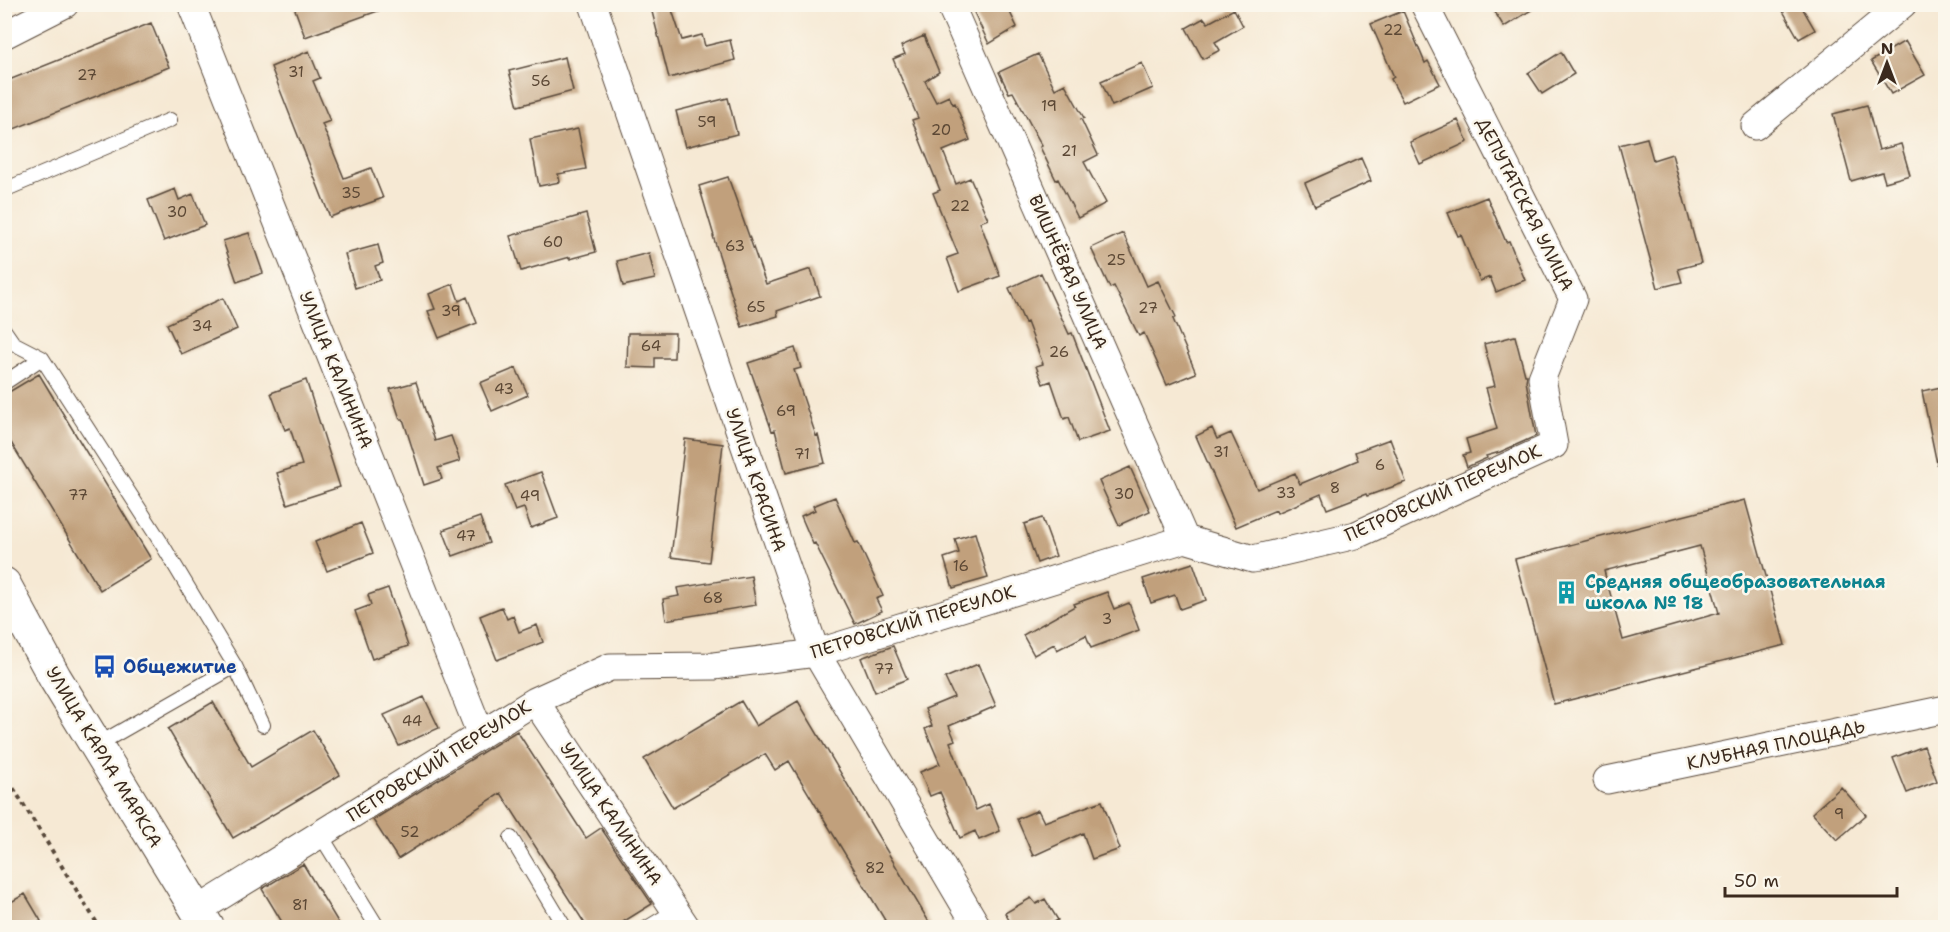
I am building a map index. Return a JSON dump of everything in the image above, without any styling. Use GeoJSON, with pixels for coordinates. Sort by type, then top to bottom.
{"type":"FeatureCollection","features":[{"type":"Feature","properties":{"kind":"street"},"geometry":{"type":"LineString","coordinates":[[4,35],[66,4]]}},
{"type":"Feature","properties":{"kind":"street","name":"УЛИЦА КАЛИНИНА"},"geometry":{"type":"LineString","coordinates":[[191,4],[481,735]]}},
{"type":"Feature","properties":{"kind":"street","name":"УЛИЦА КРАСИНА"},"geometry":{"type":"LineString","coordinates":[[593,4],[816,653],[978,927]]}},
{"type":"Feature","properties":{"kind":"street","name":"ВИШНЁВАЯ УЛИЦА"},"geometry":{"type":"LineString","coordinates":[[950,4],[1185,539]]}},
{"type":"Feature","properties":{"kind":"street","name":"ДЕПУТАТСКАЯ УЛИЦА"},"geometry":{"type":"LineString","coordinates":[[1424,4],[1573,299],[1542,378],[1554,445]]}},
{"type":"Feature","properties":{"kind":"street"},"geometry":{"type":"LineString","coordinates":[[1755,126],[1903,4]]}},
{"type":"Feature","properties":{"kind":"street","name":"ПЕТРОВСКИЙ ПЕРЕУЛОК"},"geometry":{"type":"LineString","coordinates":[[203,919],[320,834],[535,701],[610,667],[714,666],[816,653],[1185,539],[1252,559],[1356,535],[1554,445]]}},
{"type":"Feature","properties":{"kind":"street","name":"УЛИЦА КАРЛА МАРКСА"},"geometry":{"type":"LineString","coordinates":[[4,584],[55,678],[203,919]]}},
{"type":"Feature","properties":{"kind":"street","name":"УЛИЦА КАЛИНИНА"},"geometry":{"type":"LineString","coordinates":[[535,701],[681,919]]}},
{"type":"Feature","properties":{"kind":"street","name":"КЛУБНАЯ ПЛОЩАДЬ"},"geometry":{"type":"LineString","coordinates":[[1606,780],[1946,709]]}},
{"type":"Feature","properties":{"kind":"lane"},"geometry":{"type":"LineString","coordinates":[[4,190],[170,120]]}},
{"type":"Feature","properties":{"kind":"lane"},"geometry":{"type":"LineString","coordinates":[[4,330],[13,343],[42,358],[162,544],[235,666],[263,725]]}},
{"type":"Feature","properties":{"kind":"lane"},"geometry":{"type":"LineString","coordinates":[[4,383],[42,358]]}},
{"type":"Feature","properties":{"kind":"lane"},"geometry":{"type":"LineString","coordinates":[[97,745],[235,666]]}},
{"type":"Feature","properties":{"kind":"lane"},"geometry":{"type":"LineString","coordinates":[[320,834],[378,927]]}},
{"type":"Feature","properties":{"kind":"lane"},"geometry":{"type":"LineString","coordinates":[[511,838],[565,927]]}},
{"type":"Feature","properties":{"kind":"lane"},"geometry":{"type":"LineString","coordinates":[[647,927],[681,919]]}},
{"type":"Feature","properties":{"kind":"path"},"geometry":{"type":"LineString","coordinates":[[4,773],[100,927]]}},
{"type":"Feature","properties":{"kind":"building"},"geometry":{"type":"Polygon","coordinates":[[[293,4],[389,4],[389,7],[305,37],[293,4]]]}},
{"type":"Feature","properties":{"kind":"building"},"geometry":{"type":"Polygon","coordinates":[[[650,4],[670,4],[682,40],[702,35],[705,46],[730,40],[735,60],[669,78],[650,4]]]}},
{"type":"Feature","properties":{"kind":"building"},"geometry":{"type":"Polygon","coordinates":[[[970,4],[1006,4],[1017,27],[989,44],[970,4]]]}},
{"type":"Feature","properties":{"kind":"building"},"geometry":{"type":"Polygon","coordinates":[[[1490,4],[1541,4],[1504,27],[1490,4]]]}},
{"type":"Feature","properties":{"kind":"building"},"geometry":{"type":"Polygon","coordinates":[[[1779,4],[1800,4],[1815,30],[1799,39],[1779,4]]]}},
{"type":"Feature","properties":{"kind":"building"},"geometry":{"type":"Polygon","coordinates":[[[1234,9],[1243,26],[1215,42],[1220,50],[1203,59],[1186,28],[1204,18],[1208,23],[1234,9]]]}},
{"type":"Feature","properties":{"kind":"building"},"geometry":{"type":"Polygon","coordinates":[[[1403,11],[1425,63],[1428,61],[1440,84],[1403,102],[1391,79],[1394,77],[1371,24],[1403,11]]]}},
{"type":"Feature","properties":{"kind":"building"},"geometry":{"type":"Polygon","coordinates":[[[151,23],[169,67],[4,133],[4,82],[151,23]]]}},
{"type":"Feature","properties":{"kind":"building"},"geometry":{"type":"Polygon","coordinates":[[[924,36],[939,72],[925,81],[936,102],[949,96],[953,104],[955,103],[970,140],[943,151],[956,184],[970,178],[988,219],[980,222],[1000,276],[959,291],[947,258],[958,254],[933,193],[940,190],[912,120],[918,118],[893,59],[905,54],[901,46],[924,36]]]}},
{"type":"Feature","properties":{"kind":"building"},"geometry":{"type":"Polygon","coordinates":[[[1905,41],[1925,75],[1891,94],[1871,61],[1905,41]]]}},
{"type":"Feature","properties":{"kind":"building"},"geometry":{"type":"Polygon","coordinates":[[[309,51],[320,78],[313,81],[330,121],[322,124],[344,178],[371,168],[383,198],[330,217],[271,67],[309,51]]]}},
{"type":"Feature","properties":{"kind":"building"},"geometry":{"type":"Polygon","coordinates":[[[1561,52],[1574,74],[1542,94],[1528,73],[1561,52]]]}},
{"type":"Feature","properties":{"kind":"building"},"geometry":{"type":"Polygon","coordinates":[[[1038,54],[1055,89],[1065,84],[1084,118],[1081,119],[1098,155],[1084,162],[1106,203],[1078,218],[1058,179],[1056,180],[1040,147],[1042,146],[1013,92],[1009,93],[999,72],[1038,54]]]}},
{"type":"Feature","properties":{"kind":"building"},"geometry":{"type":"Polygon","coordinates":[[[565,57],[573,91],[518,106],[509,71],[565,57]]]}},
{"type":"Feature","properties":{"kind":"building"},"geometry":{"type":"Polygon","coordinates":[[[1142,63],[1153,88],[1112,106],[1101,81],[1142,63]]]}},
{"type":"Feature","properties":{"kind":"building"},"geometry":{"type":"Polygon","coordinates":[[[728,98],[737,134],[685,147],[676,111],[728,98]]]}},
{"type":"Feature","properties":{"kind":"building"},"geometry":{"type":"Polygon","coordinates":[[[1867,105],[1879,150],[1901,144],[1910,175],[1885,182],[1882,172],[1851,181],[1833,114],[1867,105]]]}},
{"type":"Feature","properties":{"kind":"building"},"geometry":{"type":"Polygon","coordinates":[[[1458,120],[1468,142],[1420,164],[1410,142],[1458,120]]]}},
{"type":"Feature","properties":{"kind":"building"},"geometry":{"type":"Polygon","coordinates":[[[578,129],[586,169],[558,174],[560,182],[539,186],[530,139],[578,129]]]}},
{"type":"Feature","properties":{"kind":"building"},"geometry":{"type":"Polygon","coordinates":[[[1647,138],[1653,160],[1672,154],[1701,263],[1678,269],[1682,282],[1658,288],[1619,145],[1647,138]]]}},
{"type":"Feature","properties":{"kind":"building"},"geometry":{"type":"Polygon","coordinates":[[[1361,158],[1371,181],[1315,206],[1305,183],[1361,158]]]}},
{"type":"Feature","properties":{"kind":"building"},"geometry":{"type":"Polygon","coordinates":[[[728,177],[766,284],[811,269],[820,296],[777,311],[778,316],[742,327],[699,186],[728,177]]]}},
{"type":"Feature","properties":{"kind":"building"},"geometry":{"type":"Polygon","coordinates":[[[175,189],[179,200],[193,194],[205,225],[164,241],[148,200],[175,189]]]}},
{"type":"Feature","properties":{"kind":"building"},"geometry":{"type":"Polygon","coordinates":[[[1487,197],[1525,280],[1496,292],[1490,277],[1480,281],[1461,235],[1458,236],[1448,213],[1487,197]]]}},
{"type":"Feature","properties":{"kind":"building"},"geometry":{"type":"Polygon","coordinates":[[[586,214],[596,252],[521,271],[510,236],[586,214]]]}},
{"type":"Feature","properties":{"kind":"building"},"geometry":{"type":"Polygon","coordinates":[[[249,233],[263,273],[237,282],[223,241],[249,233]]]}},
{"type":"Feature","properties":{"kind":"building"},"geometry":{"type":"Polygon","coordinates":[[[1123,233],[1147,286],[1158,281],[1176,317],[1173,319],[1196,373],[1167,385],[1144,333],[1139,336],[1114,286],[1110,288],[1091,248],[1123,233]]]}},
{"type":"Feature","properties":{"kind":"building"},"geometry":{"type":"Polygon","coordinates":[[[378,245],[383,263],[375,266],[380,280],[355,288],[345,254],[378,245]]]}},
{"type":"Feature","properties":{"kind":"building"},"geometry":{"type":"Polygon","coordinates":[[[649,253],[655,279],[623,286],[617,261],[649,253]]]}},
{"type":"Feature","properties":{"kind":"building"},"geometry":{"type":"Polygon","coordinates":[[[1041,273],[1069,334],[1072,333],[1110,431],[1078,442],[1069,417],[1064,419],[1051,381],[1043,384],[1036,366],[1043,364],[1027,322],[1025,323],[1009,288],[1041,273]]]}},
{"type":"Feature","properties":{"kind":"building"},"geometry":{"type":"Polygon","coordinates":[[[453,284],[459,301],[467,297],[477,323],[439,338],[428,311],[435,309],[429,294],[453,284]]]}},
{"type":"Feature","properties":{"kind":"building"},"geometry":{"type":"Polygon","coordinates":[[[223,298],[237,329],[181,354],[167,324],[223,298]]]}},
{"type":"Feature","properties":{"kind":"building"},"geometry":{"type":"Polygon","coordinates":[[[628,333],[675,333],[674,358],[655,358],[655,368],[627,367],[628,333]]]}},
{"type":"Feature","properties":{"kind":"building"},"geometry":{"type":"Polygon","coordinates":[[[1515,336],[1525,375],[1527,375],[1526,381],[1536,436],[1486,456],[1487,458],[1467,467],[1463,455],[1470,453],[1466,439],[1497,429],[1486,388],[1495,386],[1484,344],[1515,336]]]}},
{"type":"Feature","properties":{"kind":"building"},"geometry":{"type":"Polygon","coordinates":[[[795,348],[801,368],[794,370],[816,436],[818,435],[825,463],[786,473],[775,430],[772,431],[748,363],[795,348]]]}},
{"type":"Feature","properties":{"kind":"building"},"geometry":{"type":"Polygon","coordinates":[[[516,368],[528,395],[492,411],[480,383],[516,368]]]}},
{"type":"Feature","properties":{"kind":"building"},"geometry":{"type":"Polygon","coordinates":[[[39,374],[151,559],[100,590],[4,431],[4,395],[39,374]]]}},
{"type":"Feature","properties":{"kind":"building"},"geometry":{"type":"Polygon","coordinates":[[[306,380],[340,487],[287,504],[277,473],[302,465],[290,428],[285,430],[271,393],[306,380]]]}},
{"type":"Feature","properties":{"kind":"building"},"geometry":{"type":"Polygon","coordinates":[[[416,382],[435,441],[451,436],[460,461],[438,468],[442,479],[424,485],[403,419],[400,419],[390,389],[416,382]]]}},
{"type":"Feature","properties":{"kind":"building"},"geometry":{"type":"Polygon","coordinates":[[[1946,386],[1946,463],[1937,464],[1922,391],[1946,386]]]}},
{"type":"Feature","properties":{"kind":"building"},"geometry":{"type":"Polygon","coordinates":[[[1212,428],[1217,439],[1231,433],[1257,489],[1295,473],[1300,484],[1358,460],[1355,452],[1390,439],[1406,482],[1327,509],[1321,494],[1236,527],[1196,436],[1212,428]]]}},
{"type":"Feature","properties":{"kind":"building"},"geometry":{"type":"Polygon","coordinates":[[[685,439],[723,444],[709,562],[671,557],[685,439]]]}},
{"type":"Feature","properties":{"kind":"building"},"geometry":{"type":"Polygon","coordinates":[[[1130,467],[1150,511],[1119,525],[1099,481],[1130,467]]]}},
{"type":"Feature","properties":{"kind":"building"},"geometry":{"type":"Polygon","coordinates":[[[541,472],[558,518],[531,528],[524,508],[515,511],[505,485],[541,472]]]}},
{"type":"Feature","properties":{"kind":"building"},"geometry":{"type":"Polygon","coordinates":[[[835,497],[855,543],[858,542],[883,596],[876,599],[882,611],[855,624],[801,516],[815,510],[813,506],[835,497]]]}},
{"type":"Feature","properties":{"kind":"building","name":"Средняя общеобразовательная школа № 18"},"geometry":{"type":"Polygon","coordinates":[[[1745,500],[1785,645],[1554,704],[1515,559],[1745,500]],[[1700,546],[1604,571],[1623,640],[1719,613],[1700,546]]]}},
{"type":"Feature","properties":{"kind":"building"},"geometry":{"type":"Polygon","coordinates":[[[480,517],[489,543],[453,556],[443,530],[480,517]]]}},
{"type":"Feature","properties":{"kind":"building"},"geometry":{"type":"Polygon","coordinates":[[[1042,518],[1056,556],[1037,563],[1024,524],[1042,518]]]}},
{"type":"Feature","properties":{"kind":"building"},"geometry":{"type":"Polygon","coordinates":[[[361,523],[373,553],[327,571],[315,542],[361,523]]]}},
{"type":"Feature","properties":{"kind":"building"},"geometry":{"type":"Polygon","coordinates":[[[975,533],[988,578],[953,588],[944,558],[959,553],[955,539],[975,533]]]}},
{"type":"Feature","properties":{"kind":"building"},"geometry":{"type":"Polygon","coordinates":[[[1193,563],[1206,600],[1180,609],[1175,595],[1151,603],[1143,579],[1193,563]]]}},
{"type":"Feature","properties":{"kind":"building"},"geometry":{"type":"Polygon","coordinates":[[[751,576],[756,605],[666,620],[663,599],[679,596],[677,588],[751,576]]]}},
{"type":"Feature","properties":{"kind":"building"},"geometry":{"type":"Polygon","coordinates":[[[388,588],[408,646],[372,659],[355,611],[371,605],[368,595],[388,588]]]}},
{"type":"Feature","properties":{"kind":"building"},"geometry":{"type":"Polygon","coordinates":[[[1107,592],[1114,609],[1129,603],[1139,630],[1091,648],[1086,635],[1057,650],[1054,644],[1034,655],[1023,635],[1075,606],[1074,604],[1107,592]]]}},
{"type":"Feature","properties":{"kind":"building"},"geometry":{"type":"Polygon","coordinates":[[[502,607],[507,619],[513,616],[519,632],[537,625],[543,642],[497,660],[480,616],[502,607]]]}},
{"type":"Feature","properties":{"kind":"building"},"geometry":{"type":"Polygon","coordinates":[[[893,646],[907,679],[875,692],[861,658],[893,646]]]}},
{"type":"Feature","properties":{"kind":"building"},"geometry":{"type":"Polygon","coordinates":[[[978,664],[996,706],[949,726],[955,740],[950,742],[976,810],[989,804],[1000,831],[979,840],[975,831],[960,838],[940,792],[930,796],[920,772],[940,764],[925,729],[932,726],[925,709],[954,697],[945,678],[978,664]]]}},
{"type":"Feature","properties":{"kind":"building"},"geometry":{"type":"Polygon","coordinates":[[[424,697],[439,728],[399,746],[384,715],[424,697]]]}},
{"type":"Feature","properties":{"kind":"building"},"geometry":{"type":"Polygon","coordinates":[[[741,701],[756,726],[798,701],[932,927],[889,927],[789,761],[775,770],[765,754],[673,808],[644,759],[741,701]]]}},
{"type":"Feature","properties":{"kind":"building"},"geometry":{"type":"Polygon","coordinates":[[[213,702],[251,767],[313,730],[340,775],[233,838],[168,729],[213,702]]]}},
{"type":"Feature","properties":{"kind":"building"},"geometry":{"type":"Polygon","coordinates":[[[517,731],[586,838],[601,828],[652,904],[615,927],[587,927],[501,793],[398,859],[373,820],[517,731]]]}},
{"type":"Feature","properties":{"kind":"building"},"geometry":{"type":"Polygon","coordinates":[[[1924,746],[1937,781],[1907,793],[1893,758],[1924,746]]]}},
{"type":"Feature","properties":{"kind":"building"},"geometry":{"type":"Polygon","coordinates":[[[1841,787],[1866,815],[1837,840],[1812,813],[1841,787]]]}},
{"type":"Feature","properties":{"kind":"building"},"geometry":{"type":"Polygon","coordinates":[[[1102,801],[1120,849],[1092,859],[1083,833],[1033,856],[1017,819],[1038,810],[1044,822],[1102,801]]]}},
{"type":"Feature","properties":{"kind":"building"},"geometry":{"type":"Polygon","coordinates":[[[303,864],[341,927],[285,927],[262,889],[303,864]]]}},
{"type":"Feature","properties":{"kind":"building"},"geometry":{"type":"Polygon","coordinates":[[[25,894],[41,921],[29,927],[4,927],[4,906],[25,894]]]}},
{"type":"Feature","properties":{"kind":"building"},"geometry":{"type":"Polygon","coordinates":[[[1031,898],[1036,904],[1045,899],[1058,920],[1045,927],[1013,927],[1005,913],[1031,898]]]}},
{"type":"Feature","properties":{"kind":"place","name":"Средняя общеобразовательная школа № 18"},"geometry":{"type":"Point","coordinates":[1567,592]}},
{"type":"Feature","properties":{"kind":"place","name":"Общежитие"},"geometry":{"type":"Point","coordinates":[105,667]}}]}
